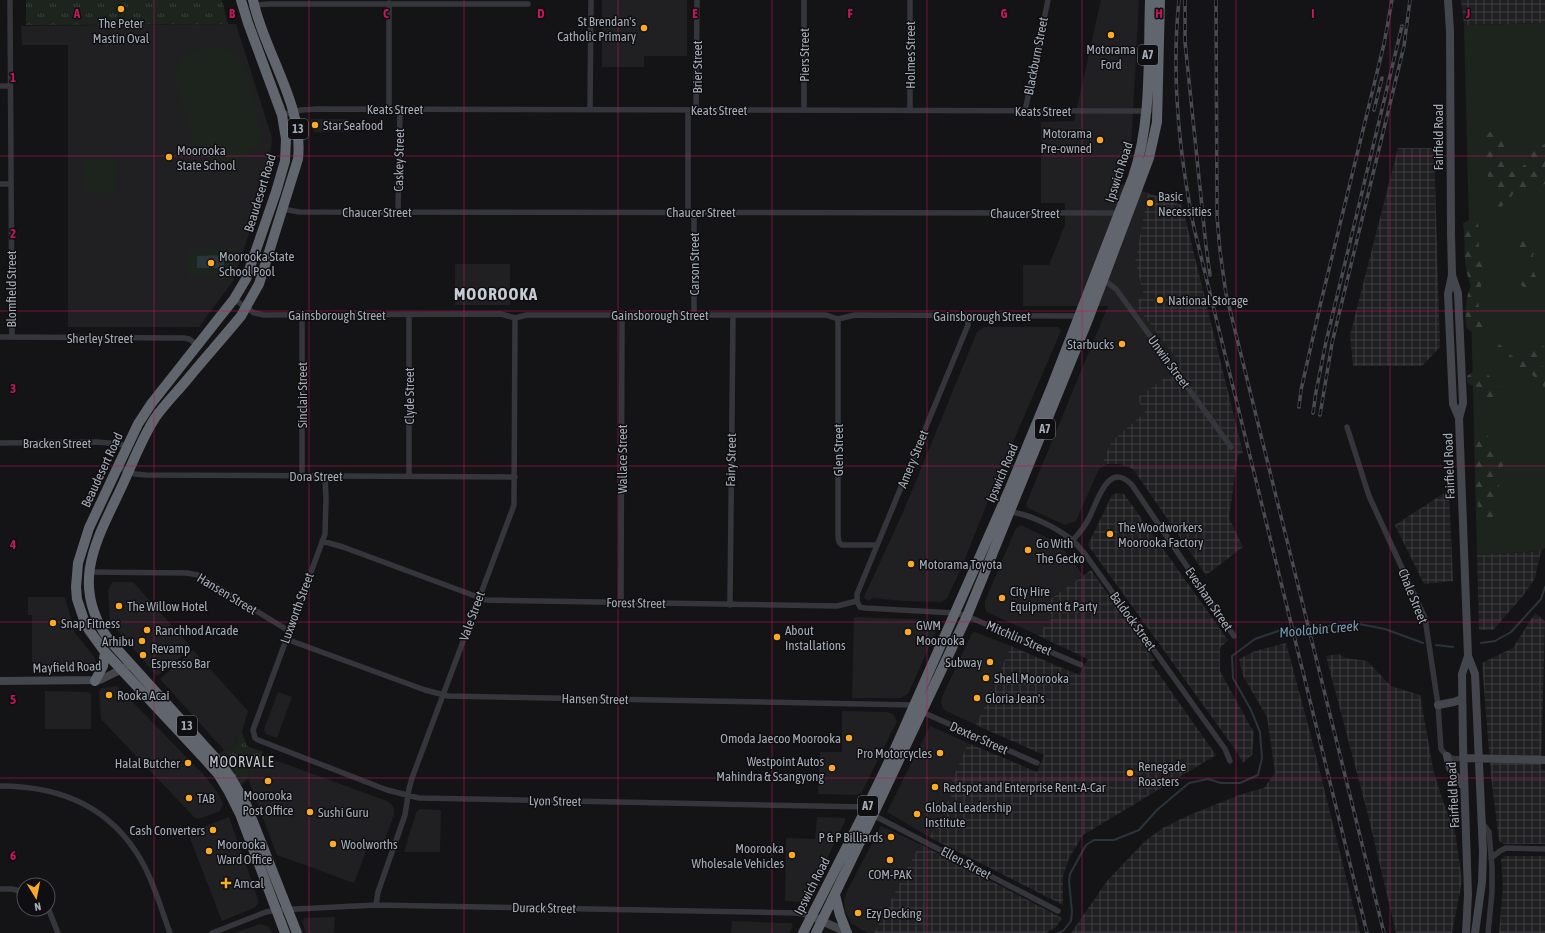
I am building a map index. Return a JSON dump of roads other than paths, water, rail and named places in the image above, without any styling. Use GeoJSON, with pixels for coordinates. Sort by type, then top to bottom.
{"type":"FeatureCollection","features":[{"type":"Feature","properties":{"kind":"highway","name":"Beaudesert Road"},"geometry":{"type":"LineString","coordinates":[[241,0],[282,115],[287,150],[282,171],[246,279],[234,299],[151,404],[126,447],[89,528],[81,551],[76,575],[77,599],[85,623],[105,652],[202,756],[222,782],[240,814],[285,933]]}},
{"type":"Feature","properties":{"kind":"highway","name":"Ipswich Road"},"geometry":{"type":"LineString","coordinates":[[803,933],[867,807],[956,612],[1010,488],[1052,386],[1119,213],[1141,152],[1144,136],[1150,0]]}},
{"type":"Feature","properties":{"kind":"highway","name":"Ipswich Road"},"geometry":{"type":"LineString","coordinates":[[816,933],[874,816],[967,616],[1090,317],[1149,158],[1158,111],[1160,0]]}},
{"type":"Feature","properties":{"kind":"highway","name":"Beaudesert Road"},"geometry":{"type":"LineString","coordinates":[[253,3],[293,112],[299,135],[298,159],[259,284],[246,308],[155,419],[137,452],[98,538],[92,557],[88,584],[91,604],[98,622],[109,640],[220,763],[231,778],[246,804],[297,933]]}},
{"type":"Feature","properties":{"kind":"highway"},"geometry":{"type":"LineString","coordinates":[[95,681],[103,666],[105,652]]}},
{"type":"Feature","properties":{"kind":"highway"},"geometry":{"type":"LineString","coordinates":[[835,895],[840,915],[847,933]]}},
{"type":"Feature","properties":{"kind":"main road","name":"Fairfield Road"},"geometry":{"type":"LineString","coordinates":[[1448,0],[1452,275],[1458,293],[1459,307],[1463,403],[1459,418],[1468,656],[1475,674],[1483,852],[1482,882],[1475,933]]}},
{"type":"Feature","properties":{"kind":"main road","name":"Fairfield Road"},"geometry":{"type":"LineString","coordinates":[[1466,933],[1468,894],[1463,758],[1462,674],[1468,656]]}},
{"type":"Feature","properties":{"kind":"main road","name":"Mayfield Road"},"geometry":{"type":"LineString","coordinates":[[0,680],[95,681],[105,679],[130,664]]}},
{"type":"Feature","properties":{"kind":"main road"},"geometry":{"type":"LineString","coordinates":[[1438,705],[1454,702],[1462,698]]}},
{"type":"Feature","properties":{"kind":"main road"},"geometry":{"type":"LineString","coordinates":[[1447,756],[1450,768],[1464,787]]}},
{"type":"Feature","properties":{"kind":"main road"},"geometry":{"type":"LineString","coordinates":[[1463,758],[1545,760]]}},
{"type":"Feature","properties":{"kind":"main road"},"geometry":{"type":"LineString","coordinates":[[811,916],[847,933]]}},
{"type":"Feature","properties":{"kind":"street","name":"Blomfield Street"},"geometry":{"type":"LineString","coordinates":[[10,0],[12,337]]}},
{"type":"Feature","properties":{"kind":"street"},"geometry":{"type":"LineString","coordinates":[[590,110],[591,0]]}},
{"type":"Feature","properties":{"kind":"street","name":"Brier Street"},"geometry":{"type":"LineString","coordinates":[[696,110],[697,0]]}},
{"type":"Feature","properties":{"kind":"street","name":"Piers Street"},"geometry":{"type":"LineString","coordinates":[[804,0],[804,110]]}},
{"type":"Feature","properties":{"kind":"street","name":"Holmes Street"},"geometry":{"type":"LineString","coordinates":[[910,0],[910,111]]}},
{"type":"Feature","properties":{"kind":"street","name":"Blackburn Street"},"geometry":{"type":"LineString","coordinates":[[1025,111],[1048,0]]}},
{"type":"Feature","properties":{"kind":"street"},"geometry":{"type":"LineString","coordinates":[[253,3],[528,4]]}},
{"type":"Feature","properties":{"kind":"street"},"geometry":{"type":"LineString","coordinates":[[389,3],[389,109]]}},
{"type":"Feature","properties":{"kind":"street"},"geometry":{"type":"LineString","coordinates":[[0,86],[10,86]]}},
{"type":"Feature","properties":{"kind":"street","name":"Keats Street"},"geometry":{"type":"LineString","coordinates":[[282,115],[304,110],[317,109],[1158,111]]}},
{"type":"Feature","properties":{"kind":"street","name":"Caskey Street"},"geometry":{"type":"LineString","coordinates":[[398,212],[400,109]]}},
{"type":"Feature","properties":{"kind":"street","name":"Carson Street"},"geometry":{"type":"LineString","coordinates":[[688,110],[694,315]]}},
{"type":"Feature","properties":{"kind":"street"},"geometry":{"type":"LineString","coordinates":[[0,184],[11,184]]}},
{"type":"Feature","properties":{"kind":"street","name":"Chaucer Street"},"geometry":{"type":"LineString","coordinates":[[283,209],[299,212],[1119,213]]}},
{"type":"Feature","properties":{"kind":"street","name":"Unwin Street"},"geometry":{"type":"LineString","coordinates":[[1104,280],[1116,289],[1231,447]]}},
{"type":"Feature","properties":{"kind":"street","name":"Gainsborough Street"},"geometry":{"type":"LineString","coordinates":[[234,299],[254,313],[264,315],[502,314],[515,318],[527,315],[826,315],[838,320],[855,315],[1090,317]]}},
{"type":"Feature","properties":{"kind":"street","name":"Sinclair Street"},"geometry":{"type":"LineString","coordinates":[[302,315],[302,476]]}},
{"type":"Feature","properties":{"kind":"street","name":"Clyde Street"},"geometry":{"type":"LineString","coordinates":[[409,315],[409,476]]}},
{"type":"Feature","properties":{"kind":"street","name":"Wallace Street"},"geometry":{"type":"LineString","coordinates":[[621,603],[622,315]]}},
{"type":"Feature","properties":{"kind":"street","name":"Fairy Street"},"geometry":{"type":"LineString","coordinates":[[730,605],[733,316]]}},
{"type":"Feature","properties":{"kind":"street","name":"Amery Street"},"geometry":{"type":"LineString","coordinates":[[856,601],[857,594],[968,325],[968,316]]}},
{"type":"Feature","properties":{"kind":"street","name":"Vale Street"},"geometry":{"type":"LineString","coordinates":[[376,906],[378,892],[405,815],[412,778],[513,510],[515,500],[515,318]]}},
{"type":"Feature","properties":{"kind":"street","name":"Glen Street"},"geometry":{"type":"LineString","coordinates":[[838,320],[838,537],[839,542],[842,545],[877,546]]}},
{"type":"Feature","properties":{"kind":"street","name":"Sherley Street"},"geometry":{"type":"LineString","coordinates":[[0,338],[184,338],[189,339],[198,345]]}},
{"type":"Feature","properties":{"kind":"street","name":"Chale Street"},"geometry":{"type":"LineString","coordinates":[[1347,427],[1369,496],[1422,612],[1428,638],[1438,705],[1440,747],[1447,756]]}},
{"type":"Feature","properties":{"kind":"street","name":"Bracken Street"},"geometry":{"type":"LineString","coordinates":[[0,443],[97,442],[120,444],[137,452]]}},
{"type":"Feature","properties":{"kind":"street","name":"Dora Street"},"geometry":{"type":"LineString","coordinates":[[118,467],[129,472],[146,475],[515,477]]}},
{"type":"Feature","properties":{"kind":"street","name":"Luxworth Street"},"geometry":{"type":"LineString","coordinates":[[254,738],[253,730],[326,528],[325,476]]}},
{"type":"Feature","properties":{"kind":"street","name":"Evesham Street"},"geometry":{"type":"LineString","coordinates":[[1073,540],[1085,525],[1106,484],[1112,479],[1120,477],[1126,479],[1132,485],[1234,636]]}},
{"type":"Feature","properties":{"kind":"street","name":"Baldock Street"},"geometry":{"type":"LineString","coordinates":[[1010,512],[1025,515],[1051,527],[1073,540],[1085,554],[1225,749],[1230,761]]}},
{"type":"Feature","properties":{"kind":"street","name":"Forest Street"},"geometry":{"type":"LineString","coordinates":[[322,541],[343,547],[456,588],[479,598],[494,601],[837,606],[856,601]]}},
{"type":"Feature","properties":{"kind":"street","name":"Hansen Street"},"geometry":{"type":"LineString","coordinates":[[89,572],[187,573],[198,575],[289,631]]}},
{"type":"Feature","properties":{"kind":"street"},"geometry":{"type":"LineString","coordinates":[[856,601],[860,607],[865,608],[956,612]]}},
{"type":"Feature","properties":{"kind":"street","name":"Mitchlin Street"},"geometry":{"type":"LineString","coordinates":[[956,612],[1082,665]]}},
{"type":"Feature","properties":{"kind":"street","name":"Hansen Street"},"geometry":{"type":"LineString","coordinates":[[286,639],[443,696],[914,705]]}},
{"type":"Feature","properties":{"kind":"street","name":"Dexter Street"},"geometry":{"type":"LineString","coordinates":[[922,712],[1037,763]]}},
{"type":"Feature","properties":{"kind":"street","name":"Lyon Street"},"geometry":{"type":"LineString","coordinates":[[254,738],[286,752],[387,790],[408,796],[436,799],[867,807]]}},
{"type":"Feature","properties":{"kind":"street"},"geometry":{"type":"LineString","coordinates":[[1447,756],[1463,758]]}},
{"type":"Feature","properties":{"kind":"street"},"geometry":{"type":"LineString","coordinates":[[0,786],[29,787],[69,796],[98,812],[108,820],[127,840],[142,861],[170,933]]}},
{"type":"Feature","properties":{"kind":"street","name":"Ellen Street"},"geometry":{"type":"LineString","coordinates":[[874,816],[1058,911]]}},
{"type":"Feature","properties":{"kind":"street","name":"Fairfield Road"},"geometry":{"type":"LineString","coordinates":[[1481,822],[1489,832],[1491,858],[1492,892],[1488,933]]}},
{"type":"Feature","properties":{"kind":"street"},"geometry":{"type":"LineString","coordinates":[[1491,858],[1506,848],[1545,849]]}},
{"type":"Feature","properties":{"kind":"street"},"geometry":{"type":"LineString","coordinates":[[0,889],[16,890]]}},
{"type":"Feature","properties":{"kind":"street","name":"Durack Street"},"geometry":{"type":"LineString","coordinates":[[212,933],[266,912],[277,910],[376,906],[789,913],[811,916]]}},
{"type":"Feature","properties":{"kind":"street"},"geometry":{"type":"LineString","coordinates":[[52,917],[58,933]]}},
{"type":"Feature","properties":{"kind":"waterway","name":"Moolabin Creek"},"geometry":{"type":"LineString","coordinates":[[1481,643],[1495,641],[1511,632],[1541,599],[1545,587]]}},
{"type":"Feature","properties":{"kind":"waterway","name":"Moolabin Creek"},"geometry":{"type":"LineString","coordinates":[[1058,933],[1063,931],[1071,921],[1070,874],[1086,845],[1094,840],[1114,840],[1139,830],[1157,810],[1189,783],[1208,779],[1221,783],[1240,783],[1258,775],[1262,758],[1260,732],[1251,710],[1233,678],[1232,656],[1255,639],[1284,629],[1359,624],[1385,629],[1423,643]]}},
{"type":"Feature","properties":{"kind":"waterway","name":"Moolabin Creek"},"geometry":{"type":"LineString","coordinates":[[1436,645],[1453,647]]}},
{"type":"Feature","properties":{"kind":"railway"},"geometry":{"type":"LineString","coordinates":[[1179,0],[1176,86],[1184,171],[1194,228],[1367,933]]}},
{"type":"Feature","properties":{"kind":"railway"},"geometry":{"type":"LineString","coordinates":[[1185,0],[1185,42],[1210,275]]}},
{"type":"Feature","properties":{"kind":"railway"},"geometry":{"type":"LineString","coordinates":[[1216,0],[1217,216],[1226,294],[1384,933]]}},
{"type":"Feature","properties":{"kind":"railway"},"geometry":{"type":"LineString","coordinates":[[1299,407],[1301,390],[1320,306],[1384,44],[1392,0]]}},
{"type":"Feature","properties":{"kind":"railway"},"geometry":{"type":"LineString","coordinates":[[1320,415],[1332,343],[1404,46],[1410,0]]}},
{"type":"Feature","properties":{"kind":"railway"},"geometry":{"type":"LineString","coordinates":[[1313,413],[1326,342],[1402,26]]}},
{"type":"Feature","properties":{"kind":"railway"},"geometry":{"type":"LineString","coordinates":[[1374,110],[1382,78]]}},
{"type":"Feature","properties":{"kind":"place","name":"The Peter Mastin Oval"},"geometry":{"type":"Point","coordinates":[121,9]}},
{"type":"Feature","properties":{"kind":"place","name":"St Brendan's Catholic Primary"},"geometry":{"type":"Point","coordinates":[644,28]}},
{"type":"Feature","properties":{"kind":"place","name":"Motorama Ford"},"geometry":{"type":"Point","coordinates":[1111,35]}},
{"type":"Feature","properties":{"kind":"place","name":"Star Seafood"},"geometry":{"type":"Point","coordinates":[315,125]}},
{"type":"Feature","properties":{"kind":"place","name":"Motorama Pre-owned"},"geometry":{"type":"Point","coordinates":[1100,140]}},
{"type":"Feature","properties":{"kind":"place","name":"Moorooka State School"},"geometry":{"type":"Point","coordinates":[169,157]}},
{"type":"Feature","properties":{"kind":"place","name":"Basic Necessities"},"geometry":{"type":"Point","coordinates":[1150,203]}},
{"type":"Feature","properties":{"kind":"place","name":"Moorooka State School Pool"},"geometry":{"type":"Point","coordinates":[211,263]}},
{"type":"Feature","properties":{"kind":"place","name":"National Storage"},"geometry":{"type":"Point","coordinates":[1160,300]}},
{"type":"Feature","properties":{"kind":"place","name":"Starbucks"},"geometry":{"type":"Point","coordinates":[1122,344]}},
{"type":"Feature","properties":{"kind":"place","name":"The Woodworkers Moorooka Factory"},"geometry":{"type":"Point","coordinates":[1110,534]}},
{"type":"Feature","properties":{"kind":"place","name":"Go With The Gecko"},"geometry":{"type":"Point","coordinates":[1028,550]}},
{"type":"Feature","properties":{"kind":"place","name":"Motorama Toyota"},"geometry":{"type":"Point","coordinates":[911,564]}},
{"type":"Feature","properties":{"kind":"place","name":"City Hire Equipment & Party"},"geometry":{"type":"Point","coordinates":[1002,598]}},
{"type":"Feature","properties":{"kind":"place","name":"The Willow Hotel"},"geometry":{"type":"Point","coordinates":[119,606]}},
{"type":"Feature","properties":{"kind":"place","name":"Snap Fitness"},"geometry":{"type":"Point","coordinates":[53,623]}},
{"type":"Feature","properties":{"kind":"place","name":"Ranchhod Arcade"},"geometry":{"type":"Point","coordinates":[147,630]}},
{"type":"Feature","properties":{"kind":"place","name":"GWM Moorooka"},"geometry":{"type":"Point","coordinates":[908,632]}},
{"type":"Feature","properties":{"kind":"place","name":"About Installations"},"geometry":{"type":"Point","coordinates":[777,637]}},
{"type":"Feature","properties":{"kind":"place","name":"Arhibu"},"geometry":{"type":"Point","coordinates":[142,641]}},
{"type":"Feature","properties":{"kind":"place","name":"Revamp Espresso Bar"},"geometry":{"type":"Point","coordinates":[143,655]}},
{"type":"Feature","properties":{"kind":"place","name":"Subway"},"geometry":{"type":"Point","coordinates":[990,662]}},
{"type":"Feature","properties":{"kind":"place","name":"Shell Moorooka"},"geometry":{"type":"Point","coordinates":[986,678]}},
{"type":"Feature","properties":{"kind":"place","name":"Rooka Acai"},"geometry":{"type":"Point","coordinates":[109,695]}},
{"type":"Feature","properties":{"kind":"place","name":"Gloria Jean's"},"geometry":{"type":"Point","coordinates":[977,698]}},
{"type":"Feature","properties":{"kind":"place","name":"Omoda Jaecoo Moorooka"},"geometry":{"type":"Point","coordinates":[849,738]}},
{"type":"Feature","properties":{"kind":"place","name":"Pro Motorcycles"},"geometry":{"type":"Point","coordinates":[940,753]}},
{"type":"Feature","properties":{"kind":"place","name":"Halal Butcher"},"geometry":{"type":"Point","coordinates":[188,763]}},
{"type":"Feature","properties":{"kind":"place","name":"Westpoint Autos Mahindra & Ssangyong"},"geometry":{"type":"Point","coordinates":[832,768]}},
{"type":"Feature","properties":{"kind":"place","name":"Renegade Roasters"},"geometry":{"type":"Point","coordinates":[1130,773]}},
{"type":"Feature","properties":{"kind":"place","name":"Moorooka Post Office"},"geometry":{"type":"Point","coordinates":[268,781]}},
{"type":"Feature","properties":{"kind":"place","name":"Redspot and Enterprise Rent-A-Car"},"geometry":{"type":"Point","coordinates":[935,787]}},
{"type":"Feature","properties":{"kind":"place","name":"TAB"},"geometry":{"type":"Point","coordinates":[189,798]}},
{"type":"Feature","properties":{"kind":"place","name":"Sushi Guru"},"geometry":{"type":"Point","coordinates":[310,812]}},
{"type":"Feature","properties":{"kind":"place","name":"Global Leadership Institute"},"geometry":{"type":"Point","coordinates":[917,814]}},
{"type":"Feature","properties":{"kind":"place","name":"Cash Converters"},"geometry":{"type":"Point","coordinates":[213,830]}},
{"type":"Feature","properties":{"kind":"place","name":"P & P Billiards"},"geometry":{"type":"Point","coordinates":[891,837]}},
{"type":"Feature","properties":{"kind":"place","name":"Woolworths"},"geometry":{"type":"Point","coordinates":[333,844]}},
{"type":"Feature","properties":{"kind":"place","name":"Moorooka Ward Office"},"geometry":{"type":"Point","coordinates":[209,851]}},
{"type":"Feature","properties":{"kind":"place","name":"Moorooka Wholesale Vehicles"},"geometry":{"type":"Point","coordinates":[792,855]}},
{"type":"Feature","properties":{"kind":"place","name":"COM-PAK"},"geometry":{"type":"Point","coordinates":[890,860]}},
{"type":"Feature","properties":{"kind":"place","name":"Amcal"},"geometry":{"type":"Point","coordinates":[226,883]}},
{"type":"Feature","properties":{"kind":"place","name":"Ezy Decking"},"geometry":{"type":"Point","coordinates":[858,913]}},
{"type":"Feature","properties":{"kind":"district","name":"MOOROOKA"},"geometry":{"type":"Point","coordinates":[496,294]}},
{"type":"Feature","properties":{"kind":"district","name":"MOORVALE"},"geometry":{"type":"Point","coordinates":[242,762]}}]}
